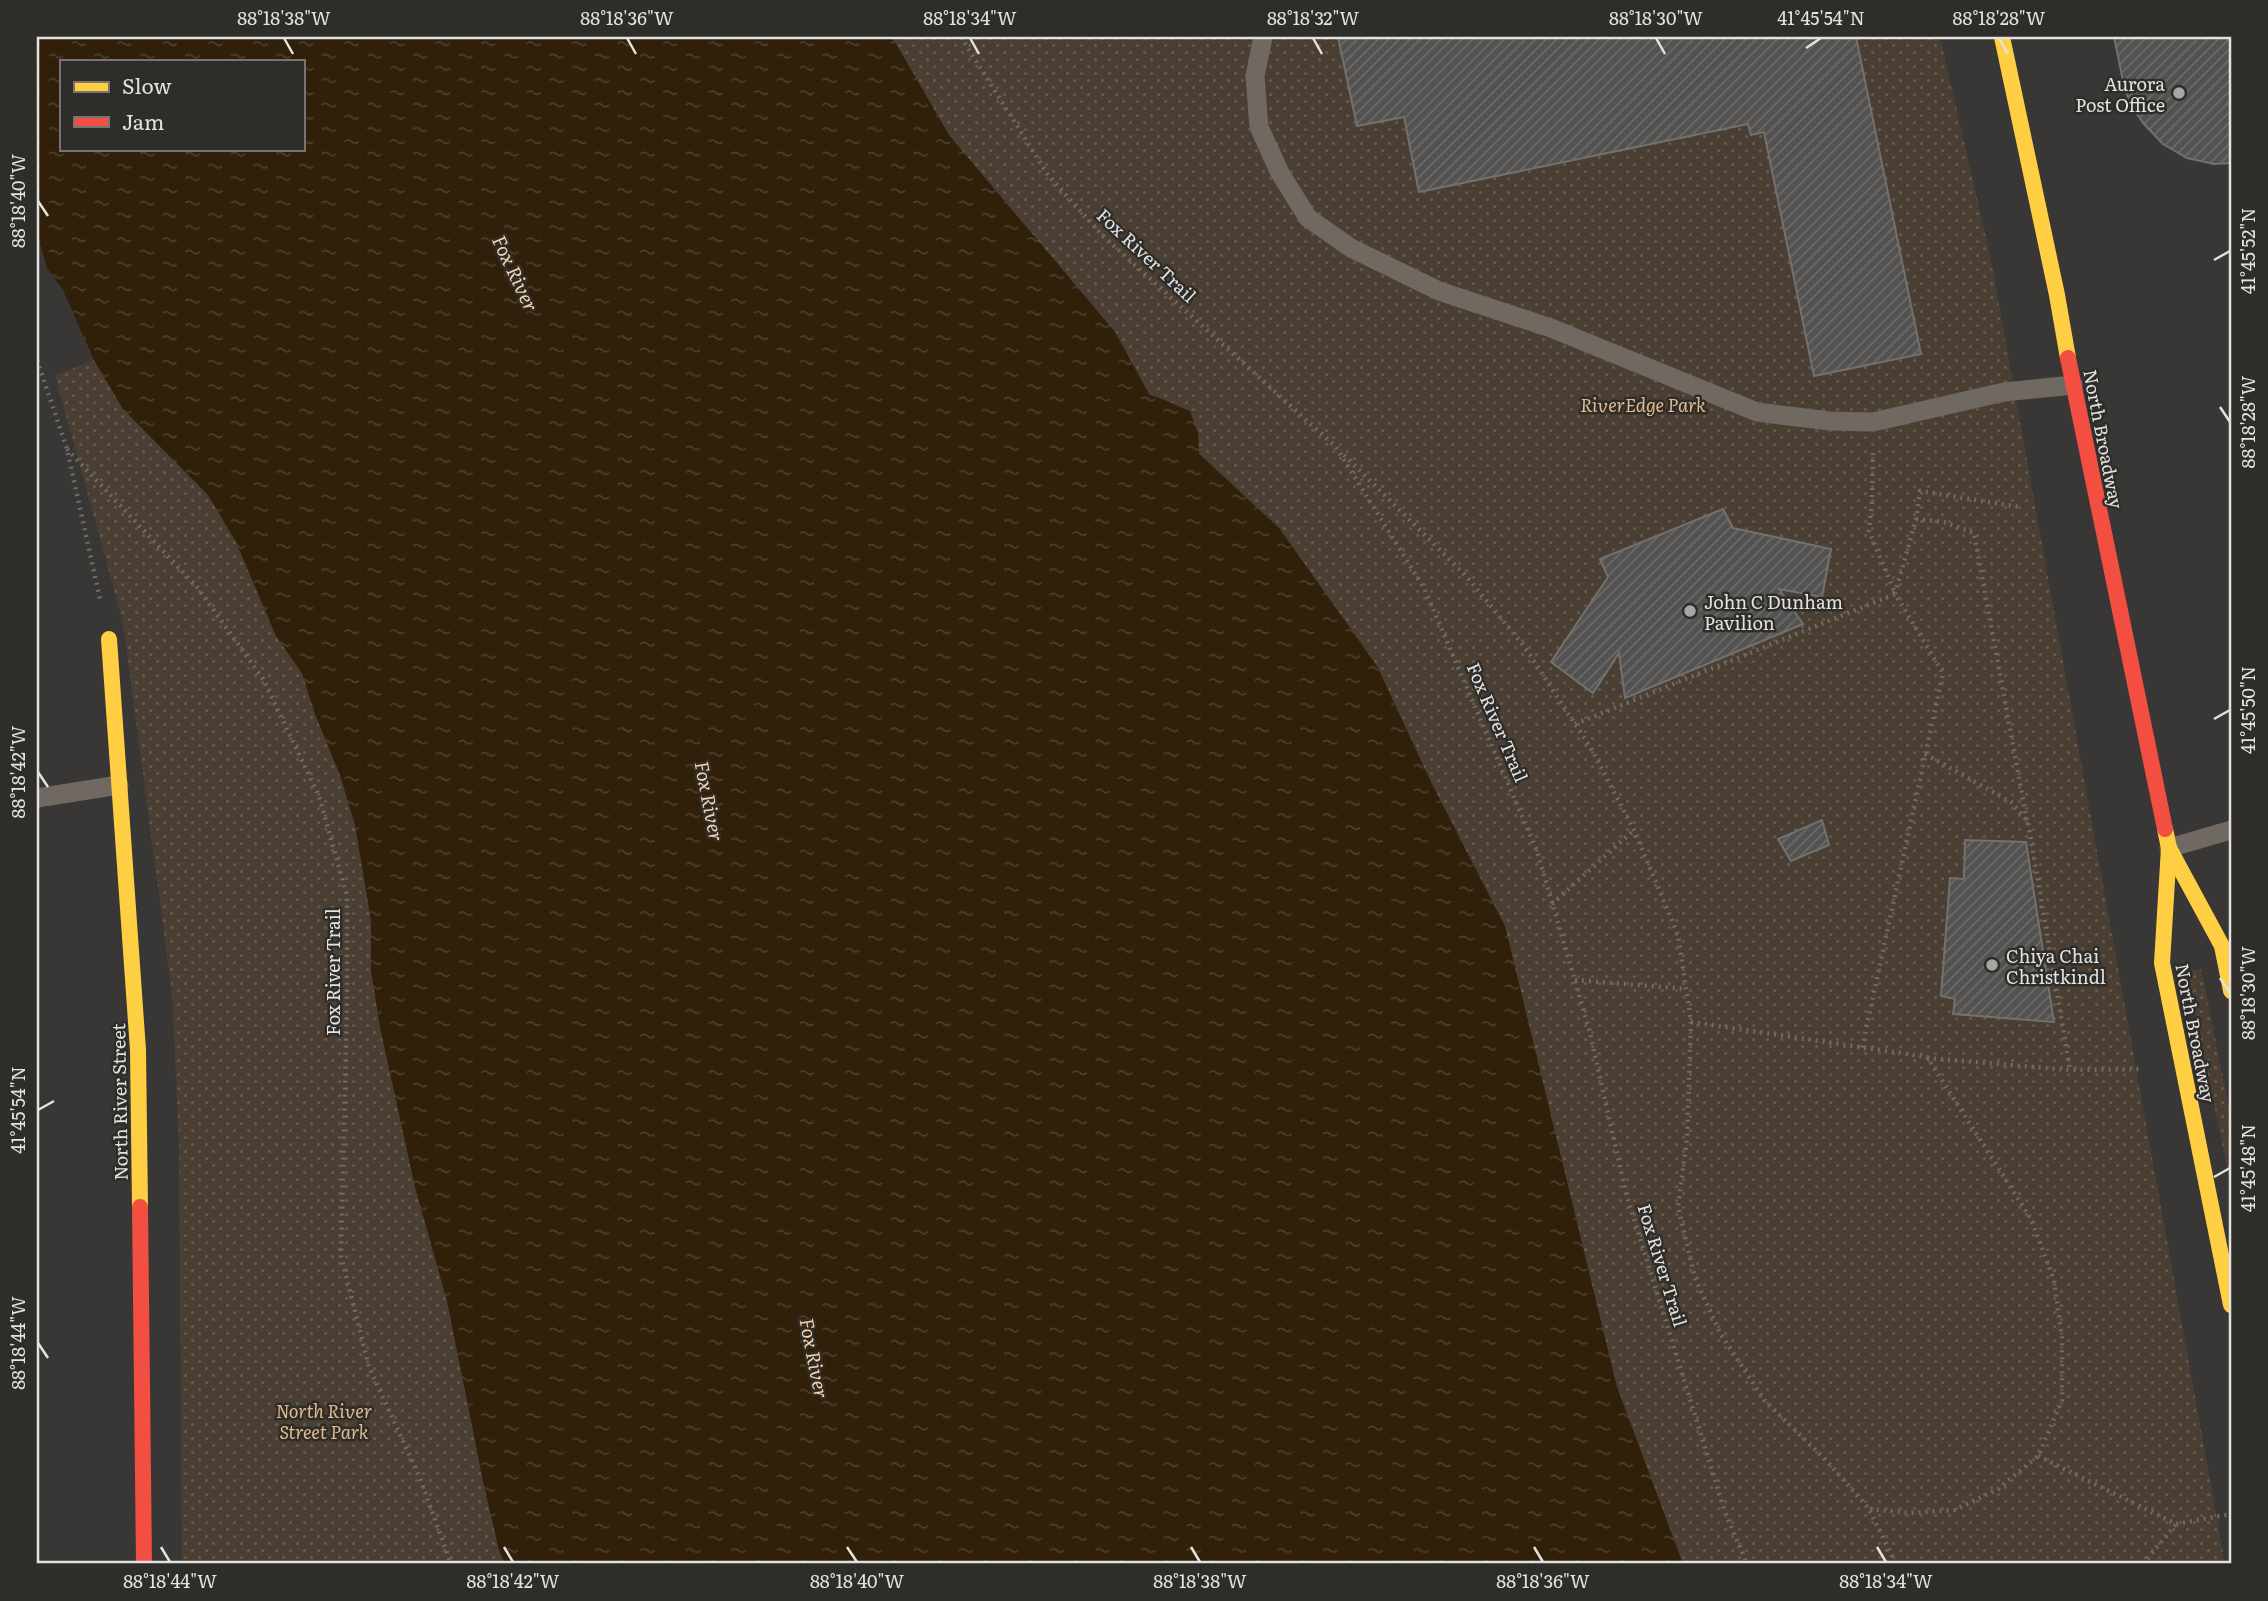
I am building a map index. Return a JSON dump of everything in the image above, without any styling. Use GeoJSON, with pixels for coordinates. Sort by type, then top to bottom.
{"type":"FeatureCollection","features":[{"type":"Feature","properties":{"kind":"main road","name":"North Broadway"},"geometry":{"type":"LineString","coordinates":[[2002,37],[2169,848],[2162,963],[2231,1305]]}},
{"type":"Feature","properties":{"kind":"main road","name":"North River Street"},"geometry":{"type":"LineString","coordinates":[[109,639],[138,1050],[145,1564]]}},
{"type":"Feature","properties":{"kind":"main road","name":"North Broadway"},"geometry":{"type":"LineString","coordinates":[[2169,848],[2222,946],[2231,991]]}},
{"type":"Feature","properties":{"kind":"lane"},"geometry":{"type":"LineString","coordinates":[[1263,37],[1255,76],[1259,127],[1280,173],[1308,218],[1351,248],[1439,291],[1552,328],[1757,412],[1830,421],[1873,422],[2004,392],[2073,385]]}},
{"type":"Feature","properties":{"kind":"lane"},"geometry":{"type":"LineString","coordinates":[[37,798],[119,785]]}},
{"type":"Feature","properties":{"kind":"lane"},"geometry":{"type":"LineString","coordinates":[[2169,848],[2231,830]]}},
{"type":"Feature","properties":{"kind":"path","name":"Fox River Trail"},"geometry":{"type":"LineString","coordinates":[[961,37],[1048,176],[1103,236],[1336,447],[1424,588],[1537,851],[1589,1029],[1626,1193],[1725,1512],[1747,1564]]}},
{"type":"Feature","properties":{"kind":"path"},"geometry":{"type":"LineString","coordinates":[[37,360],[67,449],[109,639]]}},
{"type":"Feature","properties":{"kind":"path"},"geometry":{"type":"LineString","coordinates":[[1862,1048],[1943,673],[1895,594],[1869,531],[1873,422]]}},
{"type":"Feature","properties":{"kind":"path"},"geometry":{"type":"LineString","coordinates":[[1336,447],[1466,576],[1524,646],[1592,750],[1634,830],[1678,935],[1691,1022],[1686,1139],[1678,1208],[1695,1278],[1720,1333],[1765,1401],[1826,1460],[1869,1509],[1895,1564]]}},
{"type":"Feature","properties":{"kind":"path","name":"Fox River Trail"},"geometry":{"type":"LineString","coordinates":[[67,449],[197,587],[212,607],[264,679],[319,796],[347,896],[341,1256],[369,1367],[419,1476],[451,1564]]}},
{"type":"Feature","properties":{"kind":"path"},"geometry":{"type":"LineString","coordinates":[[1895,594],[1916,519],[1920,491],[2020,507]]}},
{"type":"Feature","properties":{"kind":"path"},"geometry":{"type":"LineString","coordinates":[[1916,519],[1944,522],[1974,533],[2028,822],[2070,1070]]}},
{"type":"Feature","properties":{"kind":"path"},"geometry":{"type":"LineString","coordinates":[[1575,724],[1895,594]]}},
{"type":"Feature","properties":{"kind":"path"},"geometry":{"type":"LineString","coordinates":[[1925,754],[2011,802],[2028,822]]}},
{"type":"Feature","properties":{"kind":"path"},"geometry":{"type":"LineString","coordinates":[[1552,904],[1634,830]]}},
{"type":"Feature","properties":{"kind":"path"},"geometry":{"type":"LineString","coordinates":[[1575,980],[1686,989]]}},
{"type":"Feature","properties":{"kind":"path"},"geometry":{"type":"LineString","coordinates":[[1691,1022],[1927,1058],[2070,1070],[2141,1069]]}},
{"type":"Feature","properties":{"kind":"path"},"geometry":{"type":"LineString","coordinates":[[1869,1509],[1910,1513],[1955,1510],[1998,1489],[2038,1456],[2062,1400],[2062,1338],[2054,1280],[2031,1219],[1927,1058]]}},
{"type":"Feature","properties":{"kind":"path"},"geometry":{"type":"LineString","coordinates":[[2038,1456],[2176,1524],[2231,1514]]}},
{"type":"Feature","properties":{"kind":"path"},"geometry":{"type":"LineString","coordinates":[[2143,1564],[2176,1524]]}},
{"type":"Feature","properties":{"kind":"green space","name":"RiverEdge Park"},"geometry":{"type":"Polygon","coordinates":[[[892,37],[1940,37],[1990,255],[2225,1564],[1683,1564],[1617,1387],[1431,782],[1377,666],[1279,528],[1199,453],[1198,433],[1173,403],[1149,394],[1115,332],[949,135],[892,37]]]}},
{"type":"Feature","properties":{"kind":"green space","name":"North River Street Park"},"geometry":{"type":"Polygon","coordinates":[[[94,360],[123,409],[208,495],[236,542],[276,636],[302,673],[315,714],[340,775],[355,825],[371,920],[371,970],[380,1026],[415,1187],[447,1301],[499,1550],[505,1564],[182,1564],[179,1139],[172,993],[123,622],[55,375],[94,360]]]}},
{"type":"Feature","properties":{"kind":"green space"},"geometry":{"type":"Polygon","coordinates":[[[2201,969],[2231,1117],[2231,1186],[2186,971],[2201,969]]]}},
{"type":"Feature","properties":{"kind":"water","name":"Fox River"},"geometry":{"type":"Polygon","coordinates":[[[37,37],[892,37],[949,135],[1115,332],[1149,394],[1190,411],[1198,433],[1199,454],[1279,528],[1377,666],[1431,782],[1505,926],[1617,1387],[1683,1564],[505,1564],[499,1550],[484,1486],[447,1301],[415,1187],[380,1027],[371,970],[371,920],[355,825],[340,775],[315,714],[302,673],[276,636],[236,542],[208,495],[123,409],[94,360],[63,290],[47,268],[37,233],[37,37]]]}},
{"type":"Feature","properties":{"kind":"building"},"geometry":{"type":"Polygon","coordinates":[[[1338,37],[1856,37],[1921,354],[1814,376],[1764,132],[1751,135],[1748,124],[1419,192],[1404,117],[1357,126],[1338,37]]]}},
{"type":"Feature","properties":{"kind":"building","name":"Aurora Post Office"},"geometry":{"type":"Polygon","coordinates":[[[2114,37],[2231,37],[2231,163],[2214,164],[2187,158],[2163,144],[2144,124],[2130,104],[2114,37]]]}},
{"type":"Feature","properties":{"kind":"building","name":"John C Dunham Pavilion"},"geometry":{"type":"Polygon","coordinates":[[[1723,509],[1733,528],[1831,549],[1822,597],[1779,589],[1803,624],[1625,698],[1619,653],[1593,693],[1551,662],[1608,577],[1600,559],[1723,509]]]}},
{"type":"Feature","properties":{"kind":"building"},"geometry":{"type":"Polygon","coordinates":[[[1822,820],[1829,845],[1791,861],[1778,839],[1822,820]]]}},
{"type":"Feature","properties":{"kind":"building"},"geometry":{"type":"Polygon","coordinates":[[[1965,840],[2026,842],[2054,1022],[1953,1014],[1955,999],[1941,996],[1950,878],[1964,879],[1965,840]]]}},
{"type":"Feature","properties":{"kind":"traffic: slow"},"geometry":{"type":"LineString","coordinates":[[2002,37],[2068,358]]}},
{"type":"Feature","properties":{"kind":"traffic: slow"},"geometry":{"type":"LineString","coordinates":[[109,639],[138,1050],[140,1207]]}},
{"type":"Feature","properties":{"kind":"traffic: slow"},"geometry":{"type":"LineString","coordinates":[[2165,829],[2169,848],[2162,963],[2231,1305]]}},
{"type":"Feature","properties":{"kind":"traffic: slow"},"geometry":{"type":"LineString","coordinates":[[2169,848],[2222,946],[2231,991]]}},
{"type":"Feature","properties":{"kind":"traffic: jam"},"geometry":{"type":"LineString","coordinates":[[2068,358],[2165,829]]}},
{"type":"Feature","properties":{"kind":"traffic: jam"},"geometry":{"type":"LineString","coordinates":[[140,1207],[144,1564]]}},
{"type":"Feature","properties":{"kind":"place","name":"Aurora Post Office"},"geometry":{"type":"Point","coordinates":[2179,93]}},
{"type":"Feature","properties":{"kind":"place","name":"John C Dunham Pavilion"},"geometry":{"type":"Point","coordinates":[1690,611]}},
{"type":"Feature","properties":{"kind":"place","name":"Chiya Chai Christkindl"},"geometry":{"type":"Point","coordinates":[1992,965]}}]}
